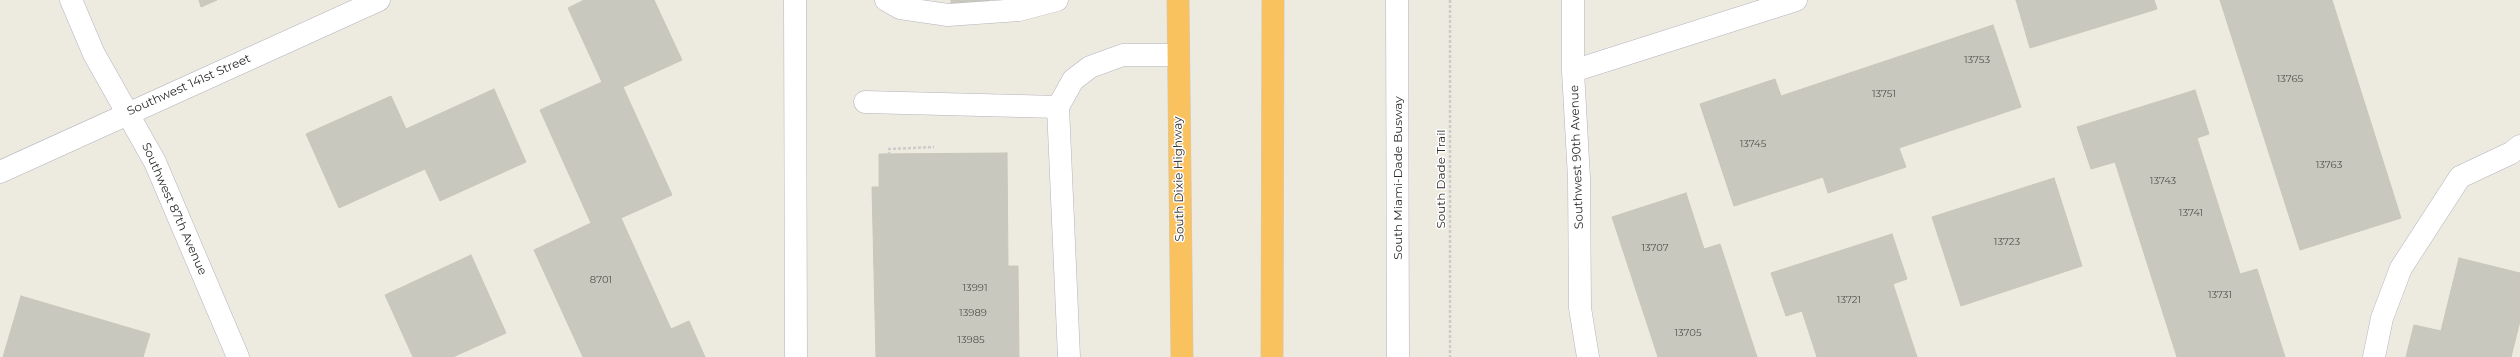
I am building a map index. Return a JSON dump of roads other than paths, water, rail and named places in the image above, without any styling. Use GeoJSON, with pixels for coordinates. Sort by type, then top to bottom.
{"type":"FeatureCollection","features":[{"type":"Feature","properties":{"kind":"highway","name":"South Dixie Highway"},"geometry":{"type":"LineString","coordinates":[[1178,0],[1182,357]]}},
{"type":"Feature","properties":{"kind":"highway"},"geometry":{"type":"LineString","coordinates":[[1260,0],[1273,45]]}},
{"type":"Feature","properties":{"kind":"highway"},"geometry":{"type":"LineString","coordinates":[[1272,357],[1273,0]]}},
{"type":"Feature","properties":{"kind":"street","name":"Southwest 87th Avenue"},"geometry":{"type":"LineString","coordinates":[[71,0],[94,54],[129,112],[155,162],[238,357]]}},
{"type":"Feature","properties":{"kind":"street","name":"Southwest 141st Street"},"geometry":{"type":"LineString","coordinates":[[0,172],[129,112],[379,0]]}},
{"type":"Feature","properties":{"kind":"street"},"geometry":{"type":"LineString","coordinates":[[795,0],[796,357]]}},
{"type":"Feature","properties":{"kind":"street"},"geometry":{"type":"LineString","coordinates":[[886,0],[900,8],[948,15],[1019,10],[1057,0]]}},
{"type":"Feature","properties":{"kind":"street","name":"South Miami-Dade Busway"},"geometry":{"type":"LineString","coordinates":[[1397,0],[1398,357]]}},
{"type":"Feature","properties":{"kind":"street"},"geometry":{"type":"LineString","coordinates":[[1573,0],[1573,71]]}},
{"type":"Feature","properties":{"kind":"street","name":"Southwest 90th Avenue"},"geometry":{"type":"LineString","coordinates":[[1588,357],[1580,308],[1579,178],[1573,71],[1796,0]]}},
{"type":"Feature","properties":{"kind":"street"},"geometry":{"type":"LineString","coordinates":[[1069,357],[1058,107],[1073,80],[1090,67],[1123,55],[1178,55]]}},
{"type":"Feature","properties":{"kind":"street"},"geometry":{"type":"LineString","coordinates":[[865,102],[1058,107]]}},
{"type":"Feature","properties":{"kind":"street"},"geometry":{"type":"LineString","coordinates":[[2374,357],[2382,318],[2401,268],[2460,177],[2511,153],[2520,146]]}}]}
